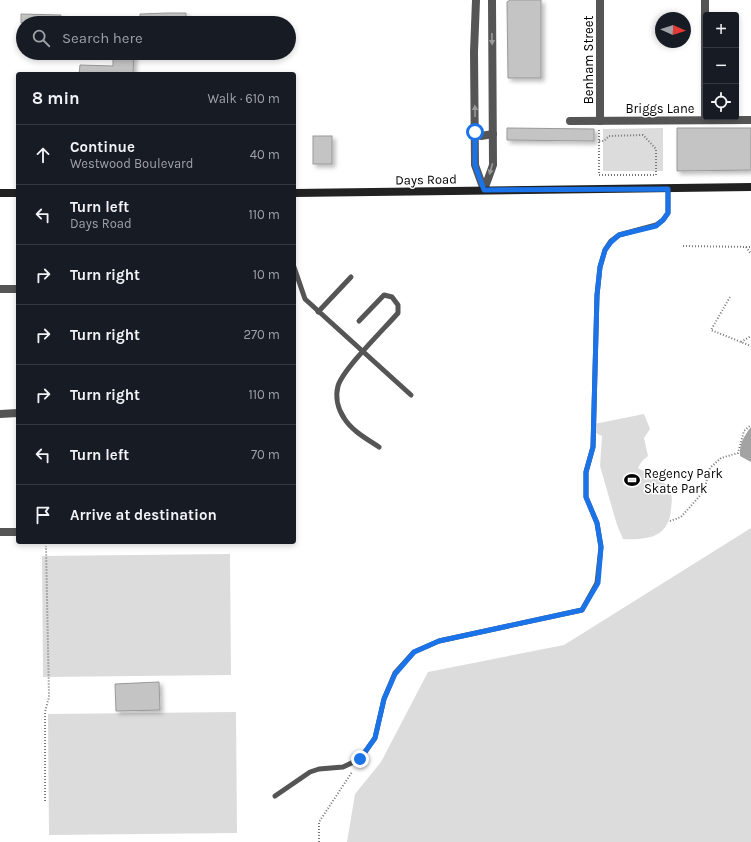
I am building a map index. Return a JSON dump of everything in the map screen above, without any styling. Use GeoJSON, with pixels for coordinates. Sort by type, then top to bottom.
{"type":"FeatureCollection","features":[{"type":"Feature","properties":{"kind":"street"},"geometry":{"type":"LineString","coordinates":[[476,0],[475,165],[484,190]]}},
{"type":"Feature","properties":{"kind":"street"},"geometry":{"type":"LineString","coordinates":[[484,190],[493,165],[492,0]]}},
{"type":"Feature","properties":{"kind":"street","name":"Benham Street"},"geometry":{"type":"LineString","coordinates":[[600,0],[600,125]]}},
{"type":"Feature","properties":{"kind":"street"},"geometry":{"type":"LineString","coordinates":[[704,84],[705,0]]}},
{"type":"Feature","properties":{"kind":"street","name":"Briggs Lane"},"geometry":{"type":"LineString","coordinates":[[570,121],[600,125],[704,120]]}},
{"type":"Feature","properties":{"kind":"street","name":"Briggs Lane"},"geometry":{"type":"LineString","coordinates":[[739,120],[751,120]]}},
{"type":"Feature","properties":{"kind":"street"},"geometry":{"type":"LineString","coordinates":[[475,132],[481,136],[493,134]]}},
{"type":"Feature","properties":{"kind":"street","name":"Days Road"},"geometry":{"type":"LineString","coordinates":[[296,193],[751,188]]}},
{"type":"Feature","properties":{"kind":"street"},"geometry":{"type":"LineString","coordinates":[[0,193],[16,193]]}},
{"type":"Feature","properties":{"kind":"street"},"geometry":{"type":"LineString","coordinates":[[0,289],[16,289]]}},
{"type":"Feature","properties":{"kind":"street"},"geometry":{"type":"LineString","coordinates":[[0,414],[16,413]]}},
{"type":"Feature","properties":{"kind":"street"},"geometry":{"type":"LineString","coordinates":[[0,532],[16,532]]}},
{"type":"Feature","properties":{"kind":"lane"},"geometry":{"type":"LineString","coordinates":[[275,796],[310,772],[318,769],[343,767],[360,759],[375,738],[384,699],[395,674],[414,652],[439,641],[582,610],[598,583],[601,547],[597,523],[586,497],[586,472],[593,447],[597,295],[600,267],[605,250],[619,235],[656,226],[663,220],[668,213],[668,189]]}},
{"type":"Feature","properties":{"kind":"lane"},"geometry":{"type":"LineString","coordinates":[[296,273],[305,299],[411,395]]}},
{"type":"Feature","properties":{"kind":"lane"},"geometry":{"type":"LineString","coordinates":[[318,312],[351,277]]}},
{"type":"Feature","properties":{"kind":"lane"},"geometry":{"type":"LineString","coordinates":[[359,320],[384,295],[392,297],[398,304],[398,313],[341,379],[338,387],[338,406],[340,413],[350,425],[379,447]]}},
{"type":"Feature","properties":{"kind":"path"},"geometry":{"type":"LineString","coordinates":[[599,141],[604,141],[610,136],[643,135],[656,149],[656,175],[599,175],[599,141],[600,125]]}},
{"type":"Feature","properties":{"kind":"path"},"geometry":{"type":"LineString","coordinates":[[683,246],[751,247]]}},
{"type":"Feature","properties":{"kind":"path"},"geometry":{"type":"LineString","coordinates":[[746,247],[751,254]]}},
{"type":"Feature","properties":{"kind":"path"},"geometry":{"type":"LineString","coordinates":[[730,296],[711,330],[751,346]]}},
{"type":"Feature","properties":{"kind":"path"},"geometry":{"type":"LineString","coordinates":[[741,342],[751,336]]}},
{"type":"Feature","properties":{"kind":"path"},"geometry":{"type":"LineString","coordinates":[[670,521],[681,517],[704,491],[710,468],[721,458],[738,453],[744,431],[751,425]]}},
{"type":"Feature","properties":{"kind":"path"},"geometry":{"type":"LineString","coordinates":[[46,546],[49,696],[45,712],[46,801]]}},
{"type":"Feature","properties":{"kind":"path"},"geometry":{"type":"LineString","coordinates":[[319,842],[319,822],[360,759]]}},
{"type":"Feature","properties":{"kind":"shaded area"},"geometry":{"type":"Polygon","coordinates":[[[663,128],[663,171],[603,171],[603,129],[663,128]]]}},
{"type":"Feature","properties":{"kind":"shaded area","name":"Regency Park Skate Park"},"geometry":{"type":"Polygon","coordinates":[[[644,414],[650,429],[644,438],[648,456],[642,461],[638,468],[658,478],[667,486],[671,494],[671,509],[666,526],[661,532],[648,538],[623,539],[617,525],[600,466],[602,436],[594,432],[594,424],[644,414]]]}},
{"type":"Feature","properties":{"kind":"shaded area"},"geometry":{"type":"Polygon","coordinates":[[[751,427],[751,462],[740,456],[740,448],[742,440],[751,427]]]}},
{"type":"Feature","properties":{"kind":"shaded area"},"geometry":{"type":"Polygon","coordinates":[[[751,528],[751,842],[347,842],[355,794],[381,762],[428,672],[564,645],[751,528]]]}},
{"type":"Feature","properties":{"kind":"shaded area"},"geometry":{"type":"Polygon","coordinates":[[[230,554],[231,675],[43,677],[42,556],[230,554]]]}},
{"type":"Feature","properties":{"kind":"shaded area"},"geometry":{"type":"Polygon","coordinates":[[[236,712],[237,833],[49,835],[48,714],[236,712]]]}},
{"type":"Feature","properties":{"kind":"building"},"geometry":{"type":"Polygon","coordinates":[[[510,0],[541,0],[541,78],[508,78],[507,2],[510,0]]]}},
{"type":"Feature","properties":{"kind":"building"},"geometry":{"type":"Polygon","coordinates":[[[186,13],[186,16],[140,16],[140,14],[186,13]]]}},
{"type":"Feature","properties":{"kind":"building"},"geometry":{"type":"Polygon","coordinates":[[[21,14],[61,15],[61,16],[21,16],[21,14]]]}},
{"type":"Feature","properties":{"kind":"building"},"geometry":{"type":"Polygon","coordinates":[[[113,60],[134,60],[133,72],[79,72],[80,65],[113,66],[113,60]]]}},
{"type":"Feature","properties":{"kind":"building"},"geometry":{"type":"Polygon","coordinates":[[[507,128],[594,129],[594,141],[507,140],[507,128]]]}},
{"type":"Feature","properties":{"kind":"building"},"geometry":{"type":"Polygon","coordinates":[[[677,128],[751,128],[751,170],[677,171],[677,128]]]}},
{"type":"Feature","properties":{"kind":"building"},"geometry":{"type":"Polygon","coordinates":[[[313,136],[332,136],[332,164],[313,164],[313,136]]]}},
{"type":"Feature","properties":{"kind":"building"},"geometry":{"type":"Polygon","coordinates":[[[159,682],[160,710],[116,711],[115,684],[159,682]]]}},
{"type":"Feature","properties":{"kind":"place","name":"Regency Park Skate Park"},"geometry":{"type":"Point","coordinates":[632,480]}},
{"type":"Feature","properties":{"kind":"route"},"geometry":{"type":"LineString","coordinates":[[360,759],[375,738],[384,699],[395,674],[414,652],[439,641],[582,610],[598,583],[601,547],[597,523],[586,497],[586,472],[593,447],[596,392],[597,295],[600,267],[605,250],[619,235],[656,226],[668,213],[668,189],[484,190],[475,165],[475,132]]}}]}
